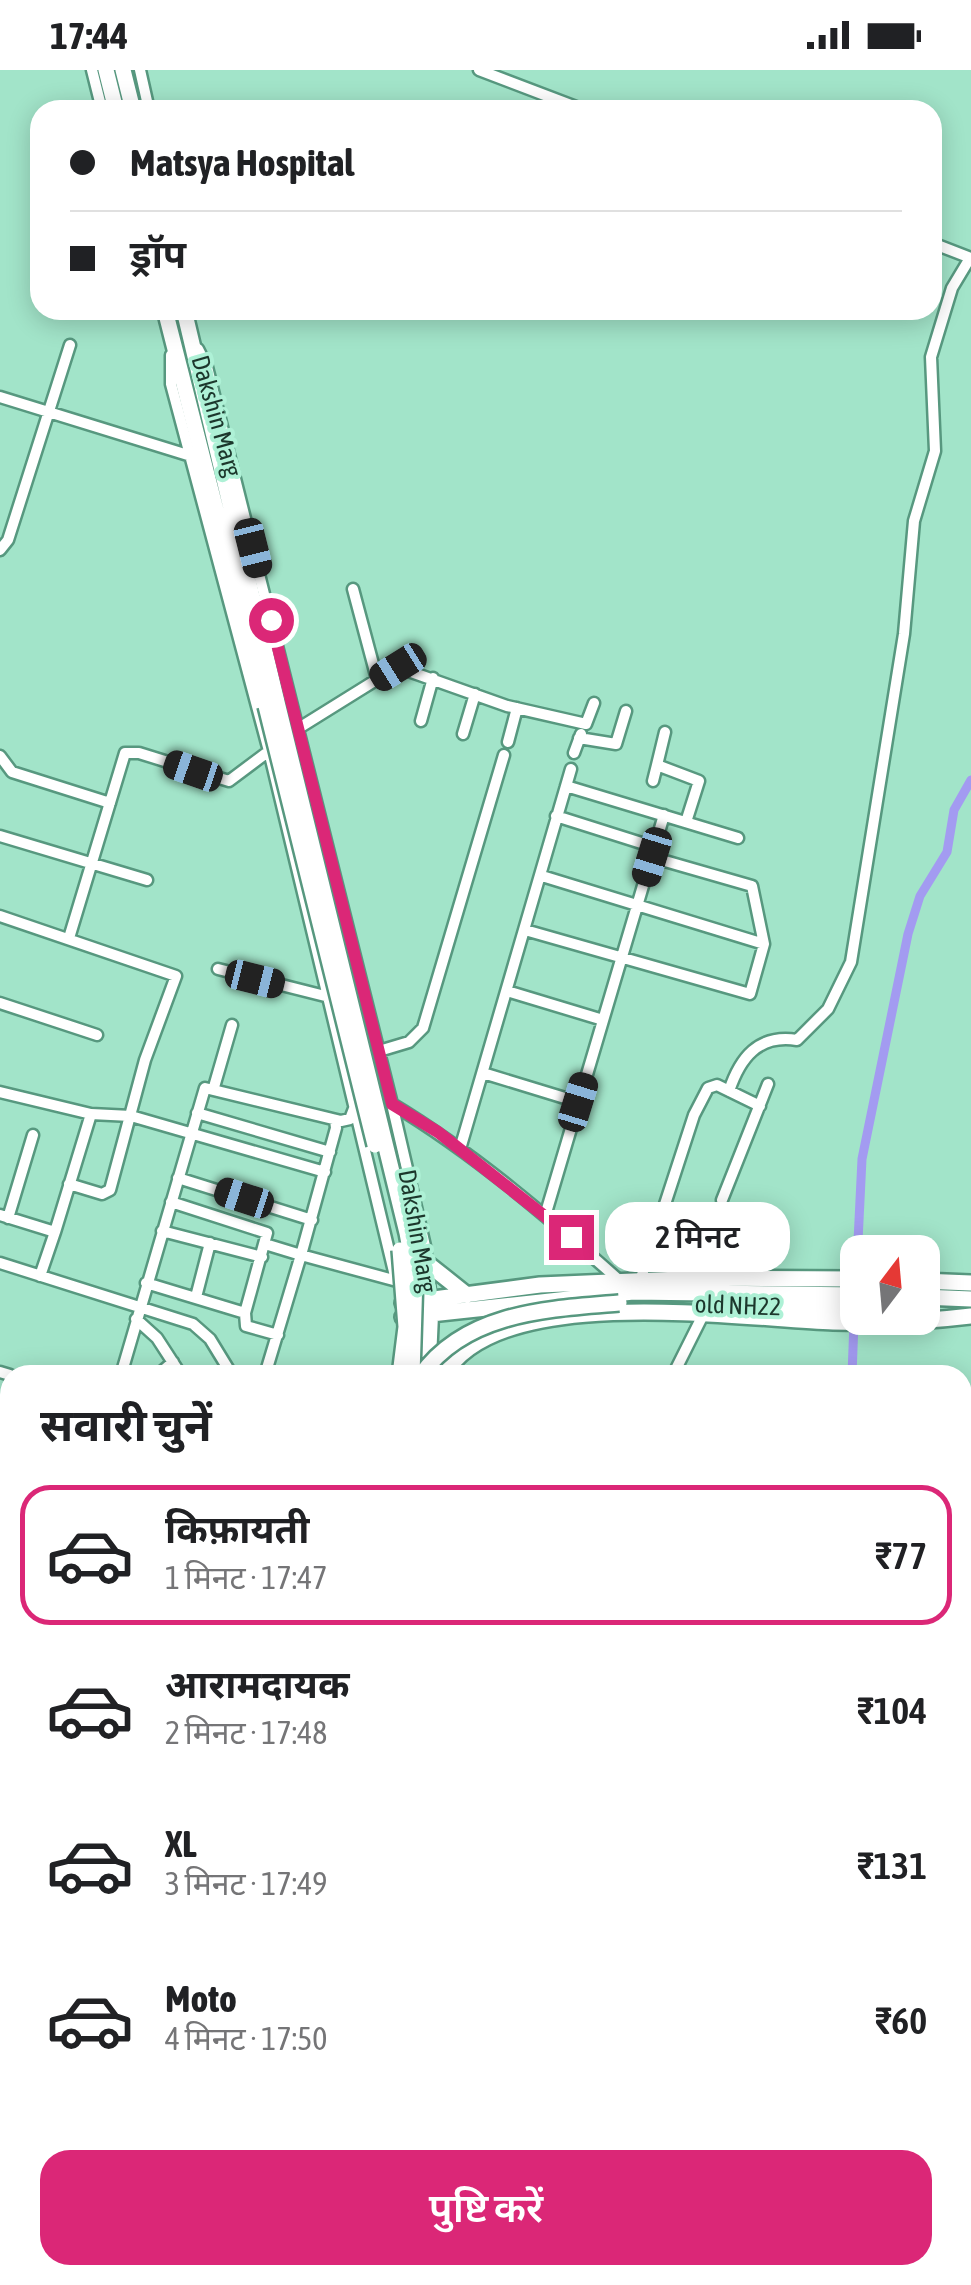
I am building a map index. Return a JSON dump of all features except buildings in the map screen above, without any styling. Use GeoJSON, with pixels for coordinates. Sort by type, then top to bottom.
{"type":"FeatureCollection","features":[{"type":"Feature","properties":{"kind":"highway"},"geometry":{"type":"LineString","coordinates":[[106,70],[114,100]]}},
{"type":"Feature","properties":{"kind":"highway"},"geometry":{"type":"LineString","coordinates":[[123,70],[130,100]]}},
{"type":"Feature","properties":{"kind":"highway","name":"Dakshin Marg"},"geometry":{"type":"LineString","coordinates":[[168,320],[272,704],[407,1233],[415,1276],[412,1365]]}},
{"type":"Feature","properties":{"kind":"highway","name":"Dakshin Marg"},"geometry":{"type":"LineString","coordinates":[[187,320],[272,704],[398,1236],[406,1296],[398,1365]]}},
{"type":"Feature","properties":{"kind":"highway"},"geometry":{"type":"LineString","coordinates":[[428,1264],[468,1296]]}},
{"type":"Feature","properties":{"kind":"highway"},"geometry":{"type":"LineString","coordinates":[[432,1306],[540,1284],[749,1278],[910,1324],[971,1314]]}},
{"type":"Feature","properties":{"kind":"highway"},"geometry":{"type":"LineString","coordinates":[[940,1281],[971,1282]]}},
{"type":"Feature","properties":{"kind":"highway"},"geometry":{"type":"LineString","coordinates":[[397,1365],[399,1310],[633,1292],[830,1301],[840,1293]]}},
{"type":"Feature","properties":{"kind":"highway"},"geometry":{"type":"LineString","coordinates":[[940,1298],[971,1299]]}},
{"type":"Feature","properties":{"kind":"highway"},"geometry":{"type":"LineString","coordinates":[[452,1365],[466,1349],[514,1326],[594,1314],[704,1313],[840,1299]]}},
{"type":"Feature","properties":{"kind":"highway","name":"old NH22"},"geometry":{"type":"LineString","coordinates":[[431,1365],[439,1352],[485,1326],[518,1314],[619,1304],[840,1304]]}},
{"type":"Feature","properties":{"kind":"highway","name":"Dakshin Marg"},"geometry":{"type":"LineString","coordinates":[[425,1365],[432,1306]]}},
{"type":"Feature","properties":{"kind":"highway"},"geometry":{"type":"LineString","coordinates":[[940,1312],[971,1314]]}},
{"type":"Feature","properties":{"kind":"street"},"geometry":{"type":"LineString","coordinates":[[92,70],[100,100]]}},
{"type":"Feature","properties":{"kind":"street"},"geometry":{"type":"LineString","coordinates":[[140,70],[147,100]]}},
{"type":"Feature","properties":{"kind":"street"},"geometry":{"type":"LineString","coordinates":[[480,70],[558,100]]}},
{"type":"Feature","properties":{"kind":"street"},"geometry":{"type":"LineString","coordinates":[[728,1091],[747,1054],[778,1038],[796,1040],[828,1009],[851,962],[904,634],[914,521],[935,451],[931,357],[952,288],[971,258],[942,248]]}},
{"type":"Feature","properties":{"kind":"street","name":"Dakshin Marg"},"geometry":{"type":"LineString","coordinates":[[171,334],[172,384],[356,1106],[397,1280],[399,1310]]}},
{"type":"Feature","properties":{"kind":"street","name":"Dakshin Marg"},"geometry":{"type":"LineString","coordinates":[[191,334],[208,367],[326,834],[428,1264],[432,1306]]}},
{"type":"Feature","properties":{"kind":"street"},"geometry":{"type":"LineString","coordinates":[[0,550],[8,540],[70,345]]}},
{"type":"Feature","properties":{"kind":"street"},"geometry":{"type":"LineString","coordinates":[[0,397],[191,456]]}},
{"type":"Feature","properties":{"kind":"street"},"geometry":{"type":"LineString","coordinates":[[353,590],[377,679]]}},
{"type":"Feature","properties":{"kind":"street"},"geometry":{"type":"LineString","coordinates":[[299,728],[398,667],[517,708],[586,724]]}},
{"type":"Feature","properties":{"kind":"street"},"geometry":{"type":"LineString","coordinates":[[420,722],[434,678]]}},
{"type":"Feature","properties":{"kind":"street"},"geometry":{"type":"LineString","coordinates":[[463,734],[475,694]]}},
{"type":"Feature","properties":{"kind":"street"},"geometry":{"type":"LineString","coordinates":[[574,752],[594,704]]}},
{"type":"Feature","properties":{"kind":"street"},"geometry":{"type":"LineString","coordinates":[[508,742],[517,708]]}},
{"type":"Feature","properties":{"kind":"street"},"geometry":{"type":"LineString","coordinates":[[579,738],[616,744],[626,711]]}},
{"type":"Feature","properties":{"kind":"street"},"geometry":{"type":"LineString","coordinates":[[653,781],[665,732]]}},
{"type":"Feature","properties":{"kind":"street"},"geometry":{"type":"LineString","coordinates":[[68,938],[125,753],[131,751],[229,781],[268,750]]}},
{"type":"Feature","properties":{"kind":"street"},"geometry":{"type":"LineString","coordinates":[[379,1051],[409,1042],[423,1028],[504,755]]}},
{"type":"Feature","properties":{"kind":"street"},"geometry":{"type":"LineString","coordinates":[[0,756],[12,772],[110,803]]}},
{"type":"Feature","properties":{"kind":"street"},"geometry":{"type":"LineString","coordinates":[[658,765],[698,780],[686,822]]}},
{"type":"Feature","properties":{"kind":"street"},"geometry":{"type":"LineString","coordinates":[[460,1149],[570,769]]}},
{"type":"Feature","properties":{"kind":"street"},"geometry":{"type":"LineString","coordinates":[[566,786],[738,838]]}},
{"type":"Feature","properties":{"kind":"street"},"geometry":{"type":"LineString","coordinates":[[545,1216],[664,815]]}},
{"type":"Feature","properties":{"kind":"street"},"geometry":{"type":"LineString","coordinates":[[526,930],[750,994],[764,944],[752,886],[556,816]]}},
{"type":"Feature","properties":{"kind":"street"},"geometry":{"type":"LineString","coordinates":[[292,845],[326,834]]}},
{"type":"Feature","properties":{"kind":"street"},"geometry":{"type":"LineString","coordinates":[[0,836],[147,880]]}},
{"type":"Feature","properties":{"kind":"street"},"geometry":{"type":"LineString","coordinates":[[542,876],[764,944]]}},
{"type":"Feature","properties":{"kind":"street"},"geometry":{"type":"LineString","coordinates":[[0,916],[176,976],[108,1192],[69,1184]]}},
{"type":"Feature","properties":{"kind":"street"},"geometry":{"type":"LineString","coordinates":[[218,970],[329,997]]}},
{"type":"Feature","properties":{"kind":"street"},"geometry":{"type":"LineString","coordinates":[[507,991],[603,1020]]}},
{"type":"Feature","properties":{"kind":"street"},"geometry":{"type":"LineString","coordinates":[[0,1003],[97,1035]]}},
{"type":"Feature","properties":{"kind":"street"},"geometry":{"type":"LineString","coordinates":[[214,1086],[232,1025]]}},
{"type":"Feature","properties":{"kind":"street"},"geometry":{"type":"LineString","coordinates":[[483,1073],[578,1102]]}},
{"type":"Feature","properties":{"kind":"street"},"geometry":{"type":"LineString","coordinates":[[722,1200],[768,1084]]}},
{"type":"Feature","properties":{"kind":"street"},"geometry":{"type":"LineString","coordinates":[[124,1365],[204,1088],[214,1086],[334,1120],[350,1119],[356,1106]]}},
{"type":"Feature","properties":{"kind":"street"},"geometry":{"type":"LineString","coordinates":[[640,1282],[694,1116],[708,1088],[716,1086],[760,1106]]}},
{"type":"Feature","properties":{"kind":"street"},"geometry":{"type":"LineString","coordinates":[[0,1092],[91,1114],[130,1116],[325,1172]]}},
{"type":"Feature","properties":{"kind":"street"},"geometry":{"type":"LineString","coordinates":[[392,1104],[460,1149],[620,1281]]}},
{"type":"Feature","properties":{"kind":"street"},"geometry":{"type":"LineString","coordinates":[[197,1113],[330,1152]]}},
{"type":"Feature","properties":{"kind":"street"},"geometry":{"type":"LineString","coordinates":[[40,1276],[91,1114]]}},
{"type":"Feature","properties":{"kind":"street"},"geometry":{"type":"LineString","coordinates":[[268,1365],[325,1172],[334,1120]]}},
{"type":"Feature","properties":{"kind":"street"},"geometry":{"type":"LineString","coordinates":[[33,1135],[4,1216],[55,1232]]}},
{"type":"Feature","properties":{"kind":"street"},"geometry":{"type":"LineString","coordinates":[[178,1178],[312,1220]]}},
{"type":"Feature","properties":{"kind":"street"},"geometry":{"type":"LineString","coordinates":[[171,1202],[264,1231],[265,1244],[246,1326],[278,1335]]}},
{"type":"Feature","properties":{"kind":"street"},"geometry":{"type":"LineString","coordinates":[[162,1231],[262,1257]]}},
{"type":"Feature","properties":{"kind":"street"},"geometry":{"type":"LineString","coordinates":[[749,1278],[758,1239]]}},
{"type":"Feature","properties":{"kind":"street"},"geometry":{"type":"LineString","coordinates":[[196,1297],[210,1243]]}},
{"type":"Feature","properties":{"kind":"street"},"geometry":{"type":"LineString","coordinates":[[265,1244],[397,1280]]}},
{"type":"Feature","properties":{"kind":"street"},"geometry":{"type":"LineString","coordinates":[[1,1266],[139,1304],[204,1331],[226,1365]]}},
{"type":"Feature","properties":{"kind":"street"},"geometry":{"type":"LineString","coordinates":[[146,1283],[246,1313]]}},
{"type":"Feature","properties":{"kind":"street"},"geometry":{"type":"LineString","coordinates":[[678,1365],[704,1313]]}},
{"type":"Feature","properties":{"kind":"street"},"geometry":{"type":"LineString","coordinates":[[136,1319],[156,1338],[175,1365]]}},
{"type":"Feature","properties":{"kind":"street"},"geometry":{"type":"LineString","coordinates":[[170,1365],[173,1362]]}},
{"type":"Feature","properties":{"kind":"waterway"},"geometry":{"type":"LineString","coordinates":[[858,1235],[862,1159],[908,934],[920,896],[947,852],[954,810],[971,780]]}},
{"type":"Feature","properties":{"kind":"waterway"},"geometry":{"type":"LineString","coordinates":[[852,1365],[854,1335]]}},
{"type":"Feature","properties":{"kind":"route"},"geometry":{"type":"LineString","coordinates":[[271,620],[392,1104],[438,1132],[571,1237]]}}]}
